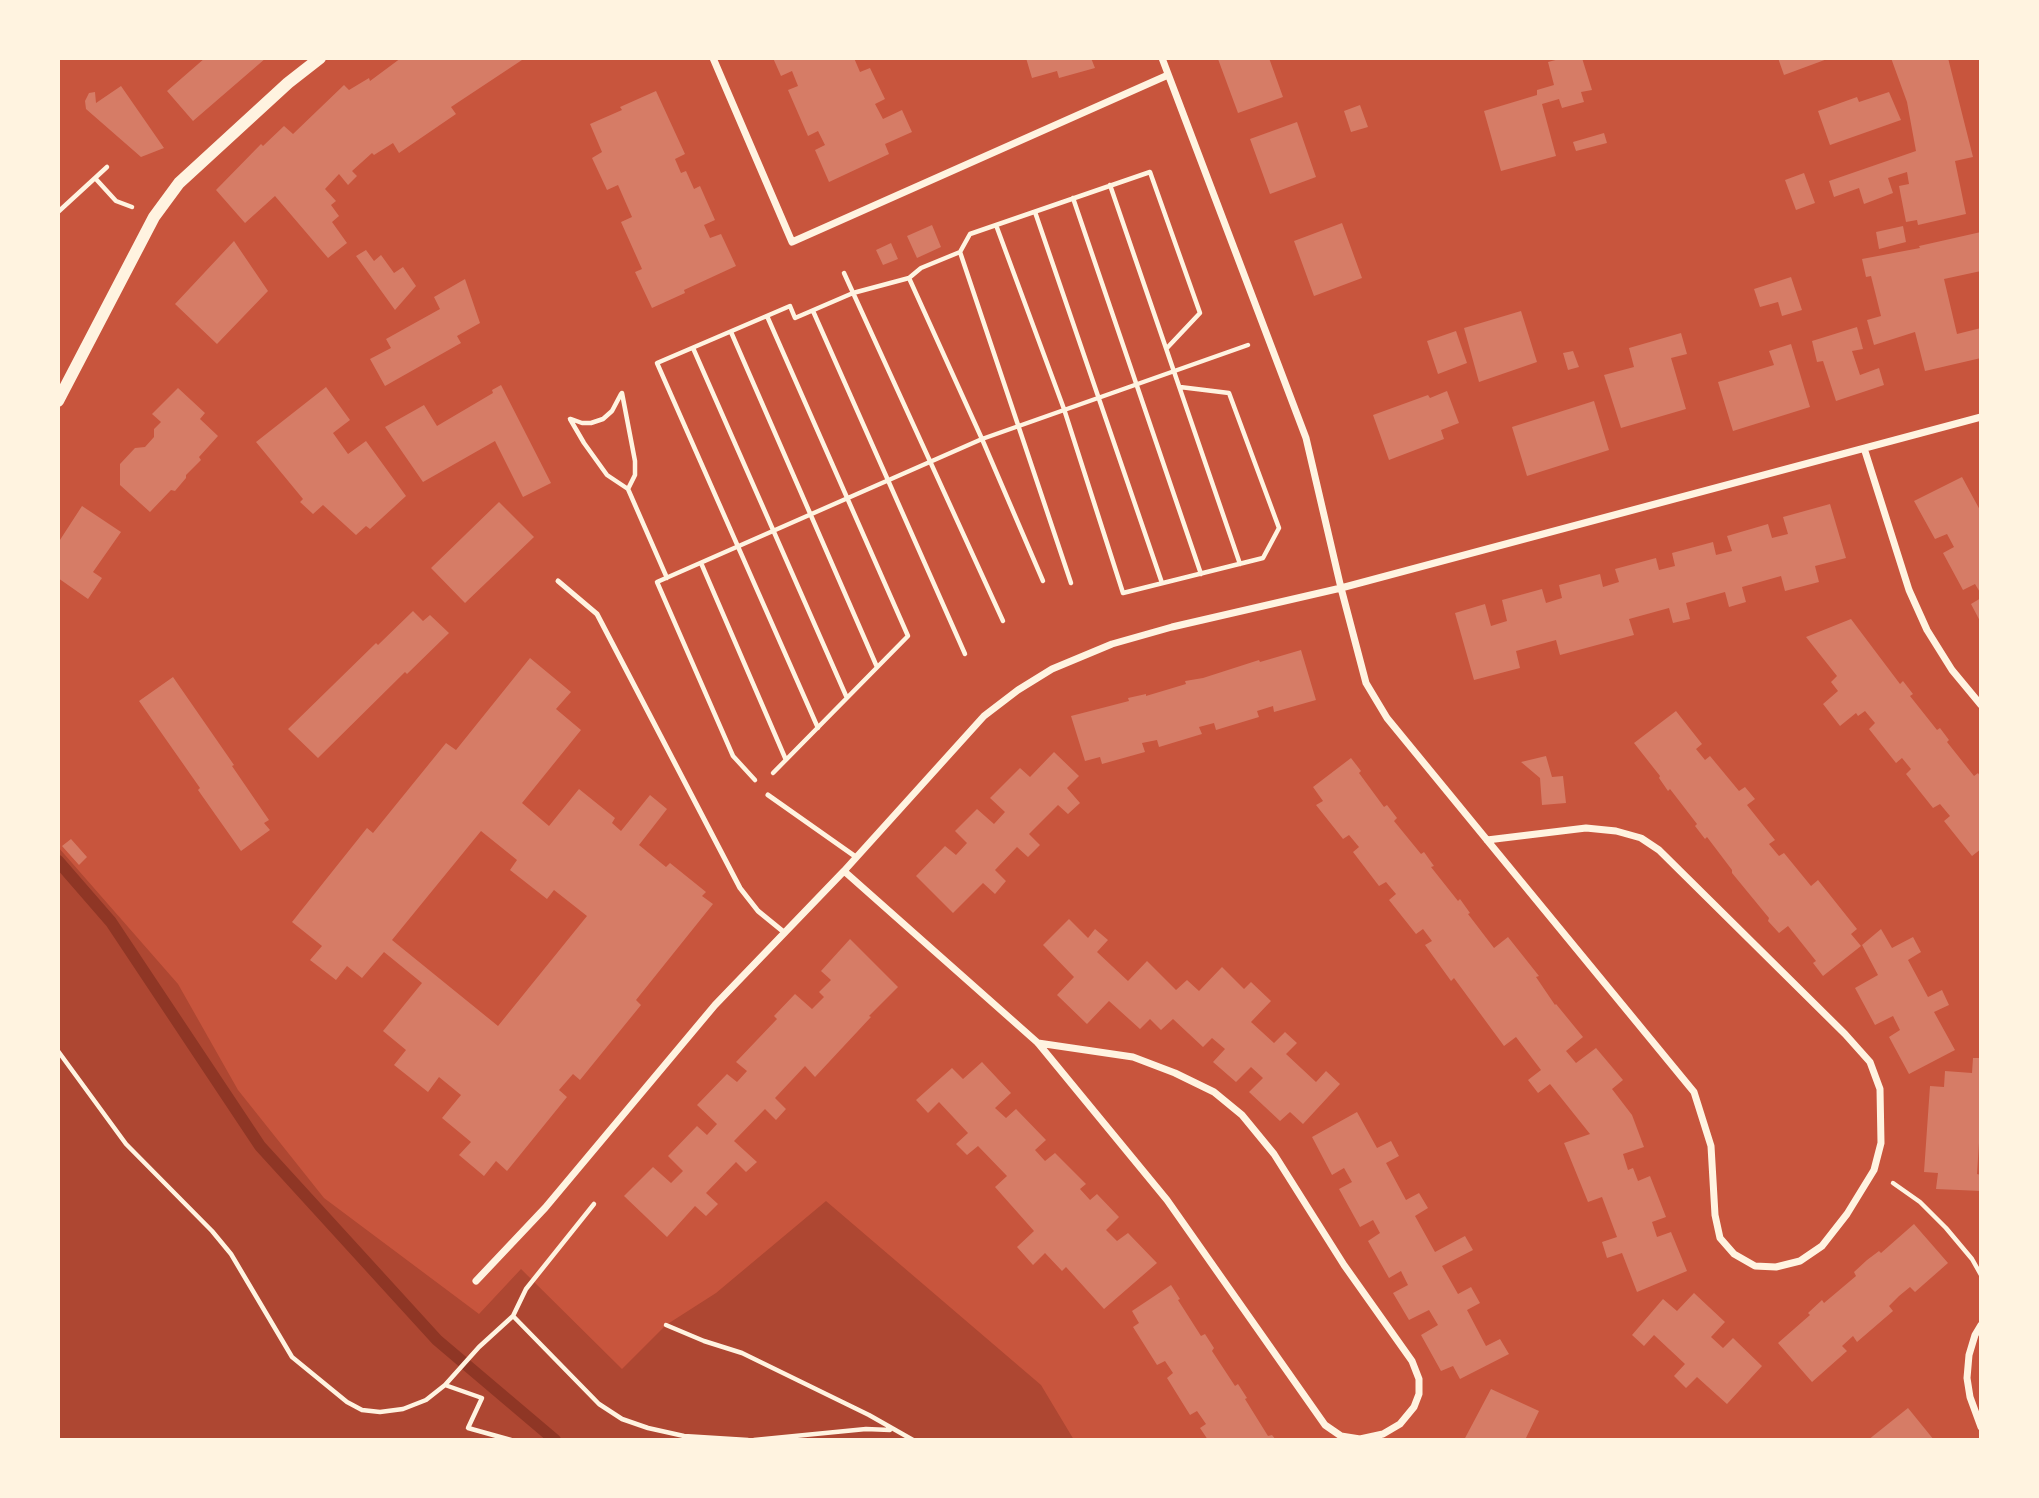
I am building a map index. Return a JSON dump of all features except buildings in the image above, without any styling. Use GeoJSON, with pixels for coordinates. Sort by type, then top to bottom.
{"type":"FeatureCollection","features":[{"type":"Feature","properties":{"kind":"street"},"geometry":{"type":"LineString","coordinates":[[58,401],[154,216],[179,183],[288,83],[320,58]]}},
{"type":"Feature","properties":{"kind":"street"},"geometry":{"type":"LineString","coordinates":[[713,58],[792,242],[1168,75]]}},
{"type":"Feature","properties":{"kind":"street"},"geometry":{"type":"LineString","coordinates":[[1162,58],[1306,438],[1366,683],[1387,718],[1487,840],[1694,1092],[1711,1146],[1714,1215],[1720,1238],[1734,1254],[1755,1266],[1776,1267],[1800,1261],[1822,1246],[1847,1214],[1874,1170],[1881,1143],[1882,1118],[1880,1089],[1870,1062],[1659,849],[1641,838],[1616,831],[1586,828],[1487,840]]}},
{"type":"Feature","properties":{"kind":"street"},"geometry":{"type":"LineString","coordinates":[[476,1282],[545,1208],[715,1005],[844,871],[984,716],[1052,668],[1112,644],[1172,627],[1341,588],[1981,416]]}},
{"type":"Feature","properties":{"kind":"street"},"geometry":{"type":"LineString","coordinates":[[1864,448],[1909,590],[1927,630],[1952,670],[1981,705]]}},
{"type":"Feature","properties":{"kind":"street"},"geometry":{"type":"LineString","coordinates":[[844,871],[1038,1043],[1167,1200],[1325,1425],[1341,1436],[1360,1439],[1383,1434],[1400,1424],[1414,1407],[1419,1394],[1419,1379],[1412,1361],[1345,1265],[1274,1154],[1242,1115],[1214,1092],[1133,1057],[1038,1043]]}},
{"type":"Feature","properties":{"kind":"street"},"geometry":{"type":"LineString","coordinates":[[1981,1325],[1969,1355],[1967,1378],[1970,1397],[1981,1427]]}},
{"type":"Feature","properties":{"kind":"lane"},"geometry":{"type":"LineString","coordinates":[[558,581],[597,614],[740,888],[758,911],[785,933]]}},
{"type":"Feature","properties":{"kind":"lane"},"geometry":{"type":"LineString","coordinates":[[768,795],[856,857]]}},
{"type":"Feature","properties":{"kind":"path"},"geometry":{"type":"LineString","coordinates":[[58,212],[107,167]]}},
{"type":"Feature","properties":{"kind":"path"},"geometry":{"type":"LineString","coordinates":[[818,728],[657,363],[790,306],[795,318],[853,293],[909,278],[921,268],[960,251],[970,234],[1150,172],[1200,313],[1167,348]]}},
{"type":"Feature","properties":{"kind":"path"},"geometry":{"type":"LineString","coordinates":[[95,178],[116,201]]}},
{"type":"Feature","properties":{"kind":"path"},"geometry":{"type":"LineString","coordinates":[[1110,186],[1240,564]]}},
{"type":"Feature","properties":{"kind":"path"},"geometry":{"type":"LineString","coordinates":[[1073,198],[1201,574]]}},
{"type":"Feature","properties":{"kind":"path"},"geometry":{"type":"LineString","coordinates":[[1035,212],[1163,583]]}},
{"type":"Feature","properties":{"kind":"path"},"geometry":{"type":"LineString","coordinates":[[996,225],[1064,410],[1123,593],[1263,558],[1279,528],[1229,393],[1180,387]]}},
{"type":"Feature","properties":{"kind":"path"},"geometry":{"type":"LineString","coordinates":[[960,251],[1071,583]]}},
{"type":"Feature","properties":{"kind":"path"},"geometry":{"type":"LineString","coordinates":[[844,273],[1003,621]]}},
{"type":"Feature","properties":{"kind":"path"},"geometry":{"type":"LineString","coordinates":[[909,278],[1043,581]]}},
{"type":"Feature","properties":{"kind":"path"},"geometry":{"type":"LineString","coordinates":[[813,311],[965,654]]}},
{"type":"Feature","properties":{"kind":"path"},"geometry":{"type":"LineString","coordinates":[[761,786],[908,636],[768,316]]}},
{"type":"Feature","properties":{"kind":"path"},"geometry":{"type":"LineString","coordinates":[[731,332],[877,667]]}},
{"type":"Feature","properties":{"kind":"path"},"geometry":{"type":"LineString","coordinates":[[768,795],[733,756],[657,582],[982,439],[1269,338]]}},
{"type":"Feature","properties":{"kind":"path"},"geometry":{"type":"LineString","coordinates":[[693,348],[847,698]]}},
{"type":"Feature","properties":{"kind":"path"},"geometry":{"type":"LineString","coordinates":[[628,489],[635,475],[635,461],[622,393],[612,411],[603,419],[591,423],[570,419],[607,475],[628,489],[667,578]]}},
{"type":"Feature","properties":{"kind":"path"},"geometry":{"type":"LineString","coordinates":[[701,563],[786,760]]}},
{"type":"Feature","properties":{"kind":"path"},"geometry":{"type":"LineString","coordinates":[[58,1051],[126,1144],[212,1231],[231,1254],[292,1357],[347,1402],[362,1410],[380,1412],[403,1409],[426,1400],[445,1385],[478,1347],[513,1316],[526,1289],[594,1204]]}},
{"type":"Feature","properties":{"kind":"path"},"geometry":{"type":"LineString","coordinates":[[1874,1170],[1920,1202],[1972,1259],[1981,1275]]}},
{"type":"Feature","properties":{"kind":"path"},"geometry":{"type":"LineString","coordinates":[[513,1316],[599,1404],[622,1419],[684,1436],[748,1440]]}},
{"type":"Feature","properties":{"kind":"path"},"geometry":{"type":"LineString","coordinates":[[666,1325],[742,1353],[869,1415],[891,1430],[913,1440]]}},
{"type":"Feature","properties":{"kind":"path"},"geometry":{"type":"LineString","coordinates":[[445,1385],[482,1398],[468,1428],[511,1440]]}},
{"type":"Feature","properties":{"kind":"path"},"geometry":{"type":"LineString","coordinates":[[754,1440],[866,1429],[891,1430]]}},
{"type":"Feature","properties":{"kind":"shaded area"},"geometry":{"type":"Polygon","coordinates":[[[58,847],[178,984],[238,1090],[324,1198],[479,1314],[521,1269],[622,1369],[666,1325],[716,1293],[826,1201],[1041,1385],[1074,1440],[58,1440],[58,847]]]}},
{"type":"Feature","properties":{"kind":"waterway"},"geometry":{"type":"LineString","coordinates":[[58,861],[111,922],[260,1146],[437,1340],[555,1440]]}}]}
